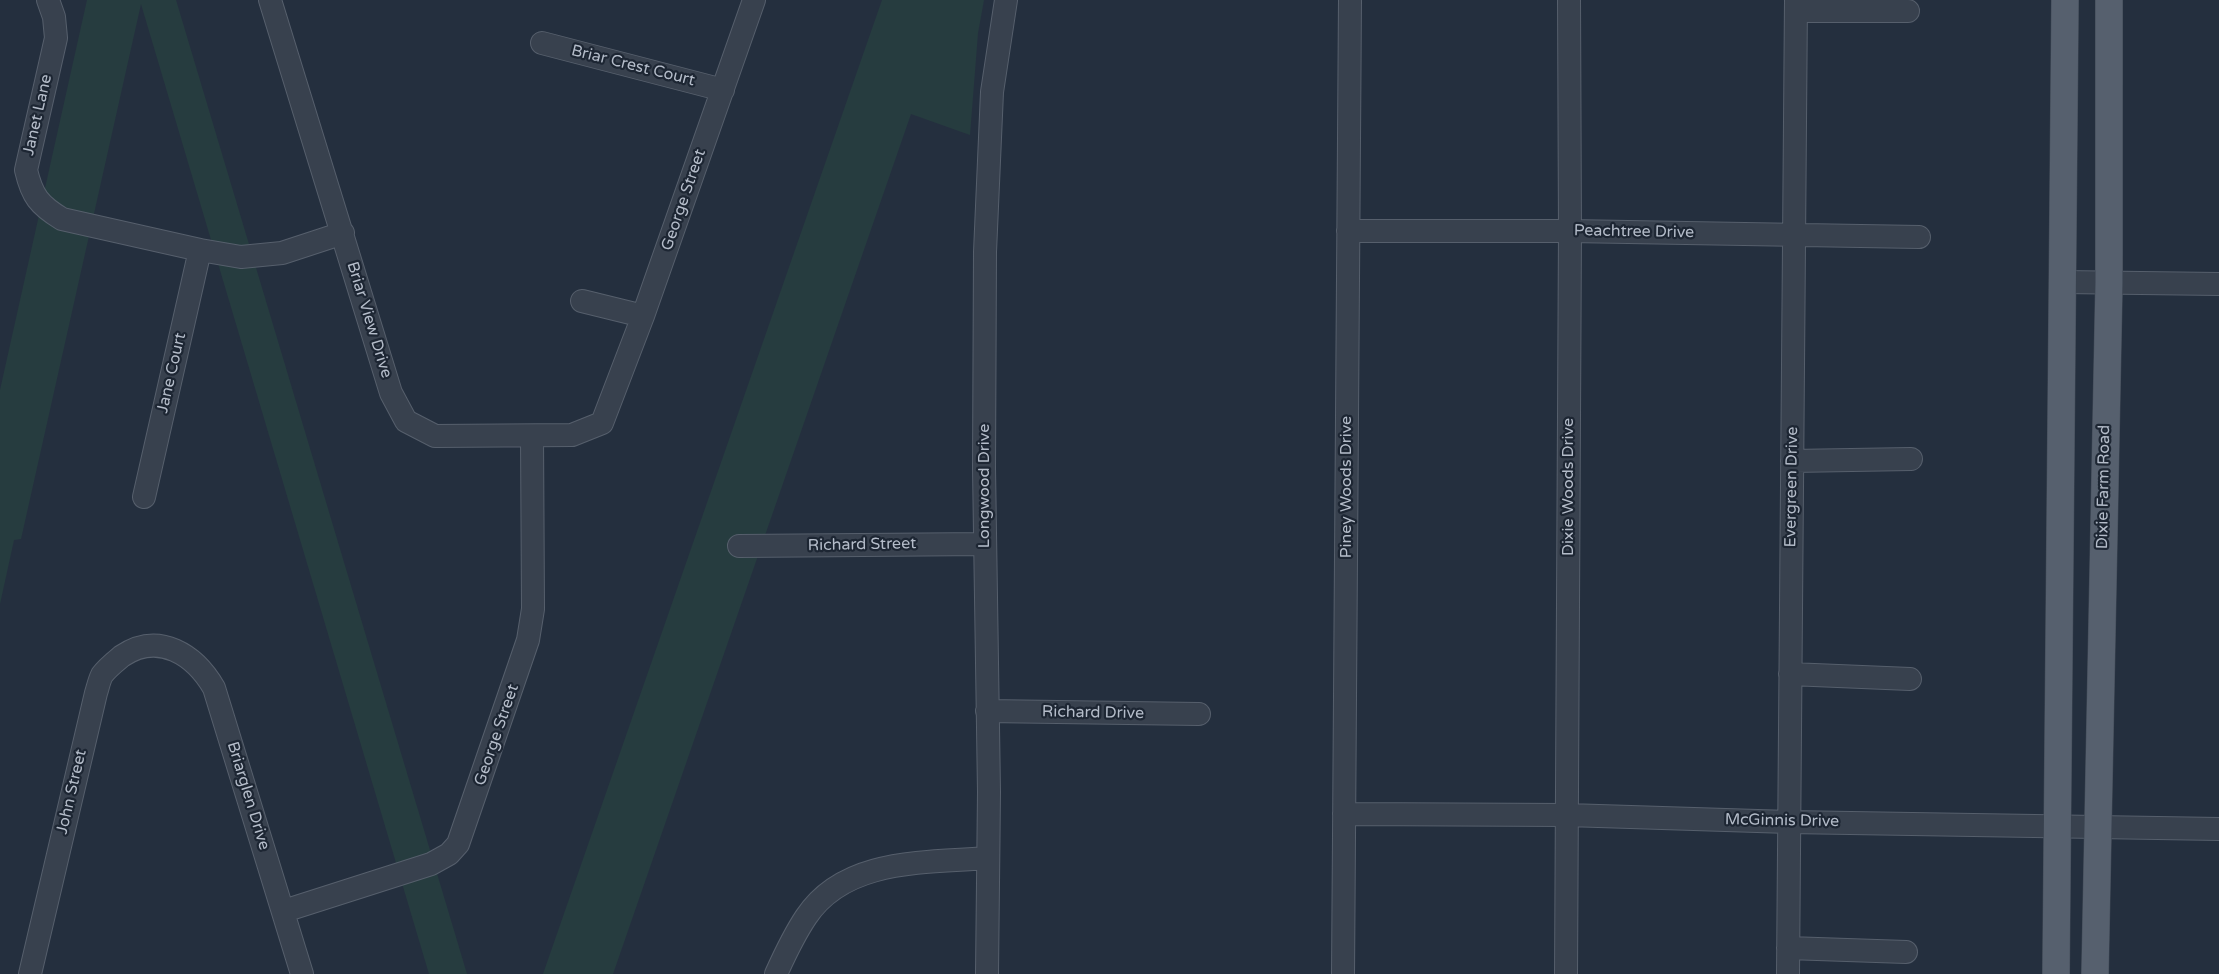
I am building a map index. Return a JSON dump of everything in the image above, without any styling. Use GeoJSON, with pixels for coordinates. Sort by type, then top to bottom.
{"type":"FeatureCollection","features":[{"type":"Feature","properties":{"kind":"main road"},"geometry":{"type":"LineString","coordinates":[[2056,974],[2065,0]]}},
{"type":"Feature","properties":{"kind":"main road","name":"Dixie Farm Road"},"geometry":{"type":"LineString","coordinates":[[2095,974],[2109,282],[2109,0]]}},
{"type":"Feature","properties":{"kind":"street","name":"Janet Lane"},"geometry":{"type":"LineString","coordinates":[[48,0],[54,16],[56,38],[26,170],[30,189],[43,208],[62,219],[241,257],[282,253],[343,233]]}},
{"type":"Feature","properties":{"kind":"street","name":"Briar View Drive"},"geometry":{"type":"LineString","coordinates":[[270,0],[391,393],[406,421],[435,436],[572,435],[602,423],[611,400]]}},
{"type":"Feature","properties":{"kind":"street","name":"George Street"},"geometry":{"type":"LineString","coordinates":[[611,400],[643,316],[754,0]]}},
{"type":"Feature","properties":{"kind":"street","name":"Longwood Drive"},"geometry":{"type":"LineString","coordinates":[[987,974],[985,252],[992,92],[1006,0]]}},
{"type":"Feature","properties":{"kind":"street","name":"Piney Woods Drive"},"geometry":{"type":"LineString","coordinates":[[1343,974],[1350,0]]}},
{"type":"Feature","properties":{"kind":"street","name":"Dixie Woods Drive"},"geometry":{"type":"LineString","coordinates":[[1566,974],[1569,0]]}},
{"type":"Feature","properties":{"kind":"street"},"geometry":{"type":"LineString","coordinates":[[1796,6],[1908,11]]}},
{"type":"Feature","properties":{"kind":"street","name":"Evergreen Drive"},"geometry":{"type":"LineString","coordinates":[[1788,974],[1796,6]]}},
{"type":"Feature","properties":{"kind":"street","name":"Briar Crest Court"},"geometry":{"type":"LineString","coordinates":[[542,43],[723,90]]}},
{"type":"Feature","properties":{"kind":"street","name":"Peachtree Drive"},"geometry":{"type":"LineString","coordinates":[[1348,231],[1570,231],[1919,237]]}},
{"type":"Feature","properties":{"kind":"street","name":"Jane Court"},"geometry":{"type":"LineString","coordinates":[[144,497],[200,250]]}},
{"type":"Feature","properties":{"kind":"street"},"geometry":{"type":"LineString","coordinates":[[2063,282],[2219,284]]}},
{"type":"Feature","properties":{"kind":"street"},"geometry":{"type":"LineString","coordinates":[[582,301],[643,316]]}},
{"type":"Feature","properties":{"kind":"street","name":"George Street"},"geometry":{"type":"LineString","coordinates":[[284,911],[431,864],[449,854],[458,844],[528,640],[533,609],[532,436]]}},
{"type":"Feature","properties":{"kind":"street"},"geometry":{"type":"LineString","coordinates":[[1792,461],[1911,459]]}},
{"type":"Feature","properties":{"kind":"street","name":"Richard Street"},"geometry":{"type":"LineString","coordinates":[[739,546],[985,544]]}},
{"type":"Feature","properties":{"kind":"street","name":"Briarglen Drive"},"geometry":{"type":"LineString","coordinates":[[158,646],[173,649],[186,656],[204,671],[214,688],[302,974]]}},
{"type":"Feature","properties":{"kind":"street","name":"John Street"},"geometry":{"type":"LineString","coordinates":[[30,974],[96,693],[103,674],[117,660],[132,650],[158,646]]}},
{"type":"Feature","properties":{"kind":"street"},"geometry":{"type":"LineString","coordinates":[[1790,674],[1910,679]]}},
{"type":"Feature","properties":{"kind":"street","name":"Richard Drive"},"geometry":{"type":"LineString","coordinates":[[987,711],[1199,714]]}},
{"type":"Feature","properties":{"kind":"street","name":"McGinnis Drive"},"geometry":{"type":"LineString","coordinates":[[1344,814],[1567,815],[1789,822],[2219,829]]}},
{"type":"Feature","properties":{"kind":"street"},"geometry":{"type":"LineString","coordinates":[[776,974],[787,948],[807,915],[829,891],[891,865],[988,858]]}},
{"type":"Feature","properties":{"kind":"street"},"geometry":{"type":"LineString","coordinates":[[1788,948],[1906,952]]}},
{"type":"Feature","properties":{"kind":"green space"},"geometry":{"type":"Polygon","coordinates":[[[87,0],[176,0],[467,974],[429,974],[141,4],[21,539],[14,540],[0,604],[0,390],[87,0]]]}},
{"type":"Feature","properties":{"kind":"green space"},"geometry":{"type":"Polygon","coordinates":[[[882,0],[984,0],[978,33],[970,135],[911,114],[613,974],[543,974],[882,0]]]}}]}
